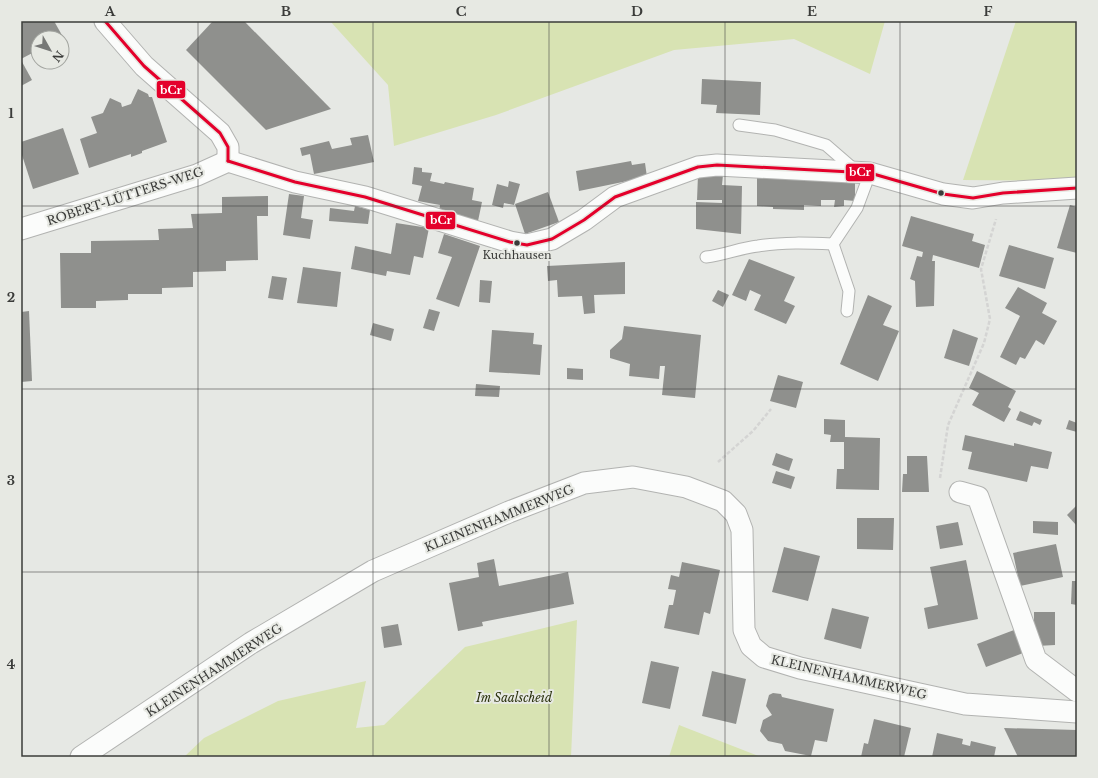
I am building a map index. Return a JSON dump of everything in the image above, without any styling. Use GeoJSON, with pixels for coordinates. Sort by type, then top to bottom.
{"type":"FeatureCollection","features":[{"type":"Feature","properties":{"kind":"street"},"geometry":{"type":"LineString","coordinates":[[105,21],[144,66],[220,133],[228,147],[228,161],[295,182],[365,197],[510,242],[527,245],[552,239],[584,220],[615,197],[698,167],[717,165],[864,173],[943,194],[973,198],[1003,193],[1077,188]]}},
{"type":"Feature","properties":{"kind":"street","name":"ROBERT-LÜTTERS-WEG"},"geometry":{"type":"LineString","coordinates":[[21,229],[197,175],[228,161]]}},
{"type":"Feature","properties":{"kind":"street","name":"KLEINENHAMMERWEG"},"geometry":{"type":"LineString","coordinates":[[81,757],[251,643],[373,571],[510,512],[584,484],[633,477],[686,487],[723,501],[736,514],[742,530],[744,630],[751,646],[764,657],[800,668],[965,704],[1077,712]]}},
{"type":"Feature","properties":{"kind":"street"},"geometry":{"type":"LineString","coordinates":[[960,492],[978,497],[1036,660],[1077,691]]}},
{"type":"Feature","properties":{"kind":"lane"},"geometry":{"type":"LineString","coordinates":[[739,125],[775,130],[826,145],[864,173],[857,208],[833,244]]}},
{"type":"Feature","properties":{"kind":"lane"},"geometry":{"type":"LineString","coordinates":[[706,257],[719,256],[757,246],[808,243],[833,244]]}},
{"type":"Feature","properties":{"kind":"lane"},"geometry":{"type":"LineString","coordinates":[[833,244],[849,291],[847,311]]}},
{"type":"Feature","properties":{"kind":"path"},"geometry":{"type":"LineString","coordinates":[[940,485],[940,471],[948,425],[984,343],[990,319],[981,269],[1003,193]]}},
{"type":"Feature","properties":{"kind":"path"},"geometry":{"type":"LineString","coordinates":[[718,462],[753,431],[771,409]]}},
{"type":"Feature","properties":{"kind":"green space"},"geometry":{"type":"Polygon","coordinates":[[[330,21],[885,21],[870,74],[794,39],[674,50],[496,115],[394,146],[388,85],[330,21]]]}},
{"type":"Feature","properties":{"kind":"green space"},"geometry":{"type":"Polygon","coordinates":[[[1016,21],[1077,21],[1077,181],[963,180],[1016,21]]]}},
{"type":"Feature","properties":{"kind":"green space","name":"Im Saalscheid"},"geometry":{"type":"Polygon","coordinates":[[[577,620],[571,757],[184,757],[204,738],[278,701],[366,681],[356,728],[384,725],[465,647],[577,620]]]}},
{"type":"Feature","properties":{"kind":"green space"},"geometry":{"type":"Polygon","coordinates":[[[679,725],[761,757],[669,757],[679,725]]]}},
{"type":"Feature","properties":{"kind":"building"},"geometry":{"type":"Polygon","coordinates":[[[21,21],[54,21],[59,30],[30,30],[30,54],[21,59],[21,21]]]}},
{"type":"Feature","properties":{"kind":"building"},"geometry":{"type":"Polygon","coordinates":[[[213,21],[244,21],[331,109],[266,130],[186,50],[213,21]]]}},
{"type":"Feature","properties":{"kind":"building"},"geometry":{"type":"Polygon","coordinates":[[[21,60],[32,80],[21,86],[21,60]]]}},
{"type":"Feature","properties":{"kind":"building"},"geometry":{"type":"Polygon","coordinates":[[[702,79],[761,82],[760,115],[716,113],[717,105],[701,104],[702,79]]]}},
{"type":"Feature","properties":{"kind":"building"},"geometry":{"type":"Polygon","coordinates":[[[138,89],[148,94],[149,97],[152,97],[167,142],[142,151],[142,153],[131,157],[131,154],[89,168],[80,139],[97,133],[91,117],[103,113],[110,98],[121,103],[122,107],[131,104],[138,89]]]}},
{"type":"Feature","properties":{"kind":"building"},"geometry":{"type":"Polygon","coordinates":[[[63,128],[79,174],[33,189],[21,152],[21,142],[63,128]]]}},
{"type":"Feature","properties":{"kind":"building"},"geometry":{"type":"Polygon","coordinates":[[[368,135],[374,162],[314,174],[310,154],[302,156],[300,148],[329,141],[332,149],[352,145],[350,138],[368,135]]]}},
{"type":"Feature","properties":{"kind":"building"},"geometry":{"type":"Polygon","coordinates":[[[631,161],[632,165],[645,163],[647,177],[579,191],[576,171],[631,161]]]}},
{"type":"Feature","properties":{"kind":"building"},"geometry":{"type":"Polygon","coordinates":[[[414,167],[422,168],[422,172],[432,173],[430,181],[444,184],[445,182],[474,188],[472,200],[482,202],[478,221],[439,213],[440,205],[418,201],[422,186],[412,184],[414,167]]]}},
{"type":"Feature","properties":{"kind":"building"},"geometry":{"type":"Polygon","coordinates":[[[698,175],[723,175],[722,185],[742,186],[741,234],[696,229],[696,202],[722,203],[722,200],[697,200],[698,175]]]}},
{"type":"Feature","properties":{"kind":"building"},"geometry":{"type":"Polygon","coordinates":[[[757,176],[855,179],[855,201],[844,200],[844,206],[834,207],[835,200],[821,200],[821,206],[804,205],[804,210],[773,209],[773,207],[757,206],[757,176]]]}},
{"type":"Feature","properties":{"kind":"building"},"geometry":{"type":"Polygon","coordinates":[[[509,181],[520,184],[514,205],[504,203],[503,208],[492,205],[497,184],[508,187],[509,181]]]}},
{"type":"Feature","properties":{"kind":"building"},"geometry":{"type":"Polygon","coordinates":[[[548,192],[559,222],[525,234],[515,204],[548,192]]]}},
{"type":"Feature","properties":{"kind":"building"},"geometry":{"type":"Polygon","coordinates":[[[289,194],[304,196],[301,218],[313,220],[310,239],[283,235],[289,194]]]}},
{"type":"Feature","properties":{"kind":"building"},"geometry":{"type":"Polygon","coordinates":[[[268,196],[268,216],[257,216],[258,260],[226,261],[226,271],[193,272],[193,287],[162,288],[162,294],[128,294],[128,300],[96,301],[96,308],[61,308],[60,253],[91,253],[91,241],[159,240],[158,229],[193,228],[191,214],[222,213],[222,197],[268,196]]]}},
{"type":"Feature","properties":{"kind":"building"},"geometry":{"type":"Polygon","coordinates":[[[1070,205],[1077,207],[1077,253],[1057,248],[1070,205]]]}},
{"type":"Feature","properties":{"kind":"building"},"geometry":{"type":"Polygon","coordinates":[[[355,206],[370,210],[368,224],[329,221],[330,208],[354,211],[355,206]]]}},
{"type":"Feature","properties":{"kind":"building"},"geometry":{"type":"Polygon","coordinates":[[[911,216],[974,234],[972,241],[985,245],[979,268],[933,255],[932,261],[935,261],[934,306],[916,307],[915,281],[910,279],[917,256],[922,257],[923,252],[902,246],[911,216]]]}},
{"type":"Feature","properties":{"kind":"building"},"geometry":{"type":"Polygon","coordinates":[[[396,223],[429,228],[423,258],[414,256],[410,275],[387,271],[386,276],[351,269],[355,246],[391,254],[396,223]]]}},
{"type":"Feature","properties":{"kind":"building"},"geometry":{"type":"Polygon","coordinates":[[[444,234],[480,246],[459,307],[436,299],[452,257],[438,253],[444,234]]]}},
{"type":"Feature","properties":{"kind":"building"},"geometry":{"type":"Polygon","coordinates":[[[1009,245],[1054,258],[1045,289],[999,276],[1009,245]]]}},
{"type":"Feature","properties":{"kind":"building"},"geometry":{"type":"Polygon","coordinates":[[[749,259],[795,277],[784,301],[795,306],[786,324],[754,310],[761,295],[750,290],[746,301],[732,295],[749,259]]]}},
{"type":"Feature","properties":{"kind":"building"},"geometry":{"type":"Polygon","coordinates":[[[625,262],[625,294],[594,295],[595,313],[584,314],[582,296],[558,297],[557,280],[548,281],[547,266],[625,262]]]}},
{"type":"Feature","properties":{"kind":"building"},"geometry":{"type":"Polygon","coordinates":[[[303,267],[341,272],[337,307],[297,303],[303,267]]]}},
{"type":"Feature","properties":{"kind":"building"},"geometry":{"type":"Polygon","coordinates":[[[272,276],[287,278],[283,300],[268,298],[272,276]]]}},
{"type":"Feature","properties":{"kind":"building"},"geometry":{"type":"Polygon","coordinates":[[[480,280],[492,281],[490,303],[479,302],[480,280]]]}},
{"type":"Feature","properties":{"kind":"building"},"geometry":{"type":"Polygon","coordinates":[[[1018,287],[1047,303],[1042,313],[1057,321],[1044,345],[1036,340],[1025,359],[1020,357],[1016,365],[1000,357],[1020,316],[1005,308],[1018,287]]]}},
{"type":"Feature","properties":{"kind":"building"},"geometry":{"type":"Polygon","coordinates":[[[718,290],[729,295],[723,307],[712,301],[718,290]]]}},
{"type":"Feature","properties":{"kind":"building"},"geometry":{"type":"Polygon","coordinates":[[[868,295],[892,306],[883,325],[899,331],[878,381],[840,364],[868,295]]]}},
{"type":"Feature","properties":{"kind":"building"},"geometry":{"type":"Polygon","coordinates":[[[429,309],[440,312],[434,331],[423,328],[429,309]]]}},
{"type":"Feature","properties":{"kind":"building"},"geometry":{"type":"Polygon","coordinates":[[[29,311],[32,381],[21,382],[21,312],[29,311]]]}},
{"type":"Feature","properties":{"kind":"building"},"geometry":{"type":"Polygon","coordinates":[[[373,323],[394,329],[391,341],[370,335],[373,323]]]}},
{"type":"Feature","properties":{"kind":"building"},"geometry":{"type":"Polygon","coordinates":[[[624,326],[701,335],[695,398],[662,395],[665,366],[660,366],[659,379],[629,376],[630,364],[610,358],[610,350],[622,339],[624,326]]]}},
{"type":"Feature","properties":{"kind":"building"},"geometry":{"type":"Polygon","coordinates":[[[953,329],[978,338],[969,366],[944,358],[953,329]]]}},
{"type":"Feature","properties":{"kind":"building"},"geometry":{"type":"Polygon","coordinates":[[[492,330],[534,333],[533,344],[542,345],[540,375],[489,372],[492,330]]]}},
{"type":"Feature","properties":{"kind":"building"},"geometry":{"type":"Polygon","coordinates":[[[567,368],[583,369],[583,380],[567,379],[567,368]]]}},
{"type":"Feature","properties":{"kind":"building"},"geometry":{"type":"Polygon","coordinates":[[[977,371],[1016,391],[1008,407],[1011,409],[1004,422],[972,405],[979,393],[969,388],[977,371]]]}},
{"type":"Feature","properties":{"kind":"building"},"geometry":{"type":"Polygon","coordinates":[[[778,375],[803,382],[796,408],[770,401],[778,375]]]}},
{"type":"Feature","properties":{"kind":"building"},"geometry":{"type":"Polygon","coordinates":[[[476,384],[500,386],[499,397],[475,396],[476,384]]]}},
{"type":"Feature","properties":{"kind":"building"},"geometry":{"type":"Polygon","coordinates":[[[1020,411],[1042,420],[1040,425],[1034,422],[1032,426],[1016,420],[1020,411]]]}},
{"type":"Feature","properties":{"kind":"building"},"geometry":{"type":"Polygon","coordinates":[[[824,419],[845,420],[845,437],[880,438],[879,490],[836,489],[837,469],[844,469],[844,442],[830,442],[831,435],[824,434],[824,419]]]}},
{"type":"Feature","properties":{"kind":"building"},"geometry":{"type":"Polygon","coordinates":[[[1069,420],[1077,423],[1077,432],[1066,429],[1069,420]]]}},
{"type":"Feature","properties":{"kind":"building"},"geometry":{"type":"Polygon","coordinates":[[[965,435],[1014,446],[1014,443],[1052,452],[1048,469],[1031,466],[1027,482],[968,469],[972,452],[962,450],[965,435]]]}},
{"type":"Feature","properties":{"kind":"building"},"geometry":{"type":"Polygon","coordinates":[[[776,453],[793,459],[789,471],[772,465],[776,453]]]}},
{"type":"Feature","properties":{"kind":"building"},"geometry":{"type":"Polygon","coordinates":[[[907,456],[927,456],[929,492],[902,492],[903,474],[907,474],[907,456]]]}},
{"type":"Feature","properties":{"kind":"building"},"geometry":{"type":"Polygon","coordinates":[[[776,471],[795,477],[791,489],[772,483],[776,471]]]}},
{"type":"Feature","properties":{"kind":"building"},"geometry":{"type":"Polygon","coordinates":[[[1077,505],[1077,526],[1067,515],[1077,505]]]}},
{"type":"Feature","properties":{"kind":"building"},"geometry":{"type":"Polygon","coordinates":[[[857,518],[894,518],[893,550],[857,549],[857,518]]]}},
{"type":"Feature","properties":{"kind":"building"},"geometry":{"type":"Polygon","coordinates":[[[1033,521],[1058,522],[1058,535],[1033,533],[1033,521]]]}},
{"type":"Feature","properties":{"kind":"building"},"geometry":{"type":"Polygon","coordinates":[[[958,522],[963,545],[940,549],[936,526],[958,522]]]}},
{"type":"Feature","properties":{"kind":"building"},"geometry":{"type":"Polygon","coordinates":[[[1056,544],[1063,577],[1020,586],[1013,553],[1056,544]]]}},
{"type":"Feature","properties":{"kind":"building"},"geometry":{"type":"Polygon","coordinates":[[[784,547],[820,556],[808,601],[772,592],[784,547]]]}},
{"type":"Feature","properties":{"kind":"building"},"geometry":{"type":"Polygon","coordinates":[[[494,559],[499,586],[568,572],[574,604],[482,622],[483,626],[458,631],[449,583],[479,577],[477,563],[494,559]]]}},
{"type":"Feature","properties":{"kind":"building"},"geometry":{"type":"Polygon","coordinates":[[[966,560],[978,619],[928,629],[924,608],[938,605],[930,567],[966,560]]]}},
{"type":"Feature","properties":{"kind":"building"},"geometry":{"type":"Polygon","coordinates":[[[682,562],[720,570],[710,614],[704,612],[699,635],[664,628],[669,605],[673,605],[676,590],[668,589],[671,575],[679,577],[682,562]]]}},
{"type":"Feature","properties":{"kind":"building"},"geometry":{"type":"Polygon","coordinates":[[[1072,581],[1077,581],[1077,605],[1071,604],[1072,581]]]}},
{"type":"Feature","properties":{"kind":"building"},"geometry":{"type":"Polygon","coordinates":[[[832,608],[869,617],[861,649],[824,639],[832,608]]]}},
{"type":"Feature","properties":{"kind":"building"},"geometry":{"type":"Polygon","coordinates":[[[1034,612],[1055,612],[1055,645],[1037,646],[1034,643],[1034,612]]]}},
{"type":"Feature","properties":{"kind":"building"},"geometry":{"type":"Polygon","coordinates":[[[398,624],[402,645],[384,648],[381,627],[398,624]]]}},
{"type":"Feature","properties":{"kind":"building"},"geometry":{"type":"Polygon","coordinates":[[[1014,630],[1023,653],[986,667],[977,644],[1014,630]]]}},
{"type":"Feature","properties":{"kind":"building"},"geometry":{"type":"Polygon","coordinates":[[[651,661],[679,667],[670,709],[642,703],[651,661]]]}},
{"type":"Feature","properties":{"kind":"building"},"geometry":{"type":"Polygon","coordinates":[[[712,671],[746,679],[736,724],[702,716],[712,671]]]}},
{"type":"Feature","properties":{"kind":"building"},"geometry":{"type":"Polygon","coordinates":[[[773,693],[781,694],[782,697],[834,709],[827,742],[815,740],[811,756],[785,751],[782,744],[768,741],[760,731],[763,720],[772,715],[766,706],[769,695],[773,693]]]}},
{"type":"Feature","properties":{"kind":"building"},"geometry":{"type":"Polygon","coordinates":[[[874,719],[911,728],[904,757],[861,757],[864,743],[868,744],[874,719]]]}},
{"type":"Feature","properties":{"kind":"building"},"geometry":{"type":"Polygon","coordinates":[[[1004,728],[1077,730],[1077,757],[1018,757],[1004,728]]]}},
{"type":"Feature","properties":{"kind":"building"},"geometry":{"type":"Polygon","coordinates":[[[937,733],[963,739],[962,744],[970,746],[971,741],[996,747],[994,757],[932,757],[937,733]]]}},
{"type":"Feature","properties":{"kind":"transit line","name":"bCr"},"geometry":{"type":"LineString","coordinates":[[105,21],[144,66],[220,133],[228,147],[228,161]]}},
{"type":"Feature","properties":{"kind":"transit line","name":"bCr"},"geometry":{"type":"LineString","coordinates":[[228,161],[295,182],[365,197],[510,242],[527,245],[552,239],[584,220],[615,197],[698,167],[717,165],[870,173],[943,194],[973,198],[1003,193],[1077,188]]}},
{"type":"Feature","properties":{"kind":"place","name":"Kuchhausen"},"geometry":{"type":"Point","coordinates":[517,243]}}]}
